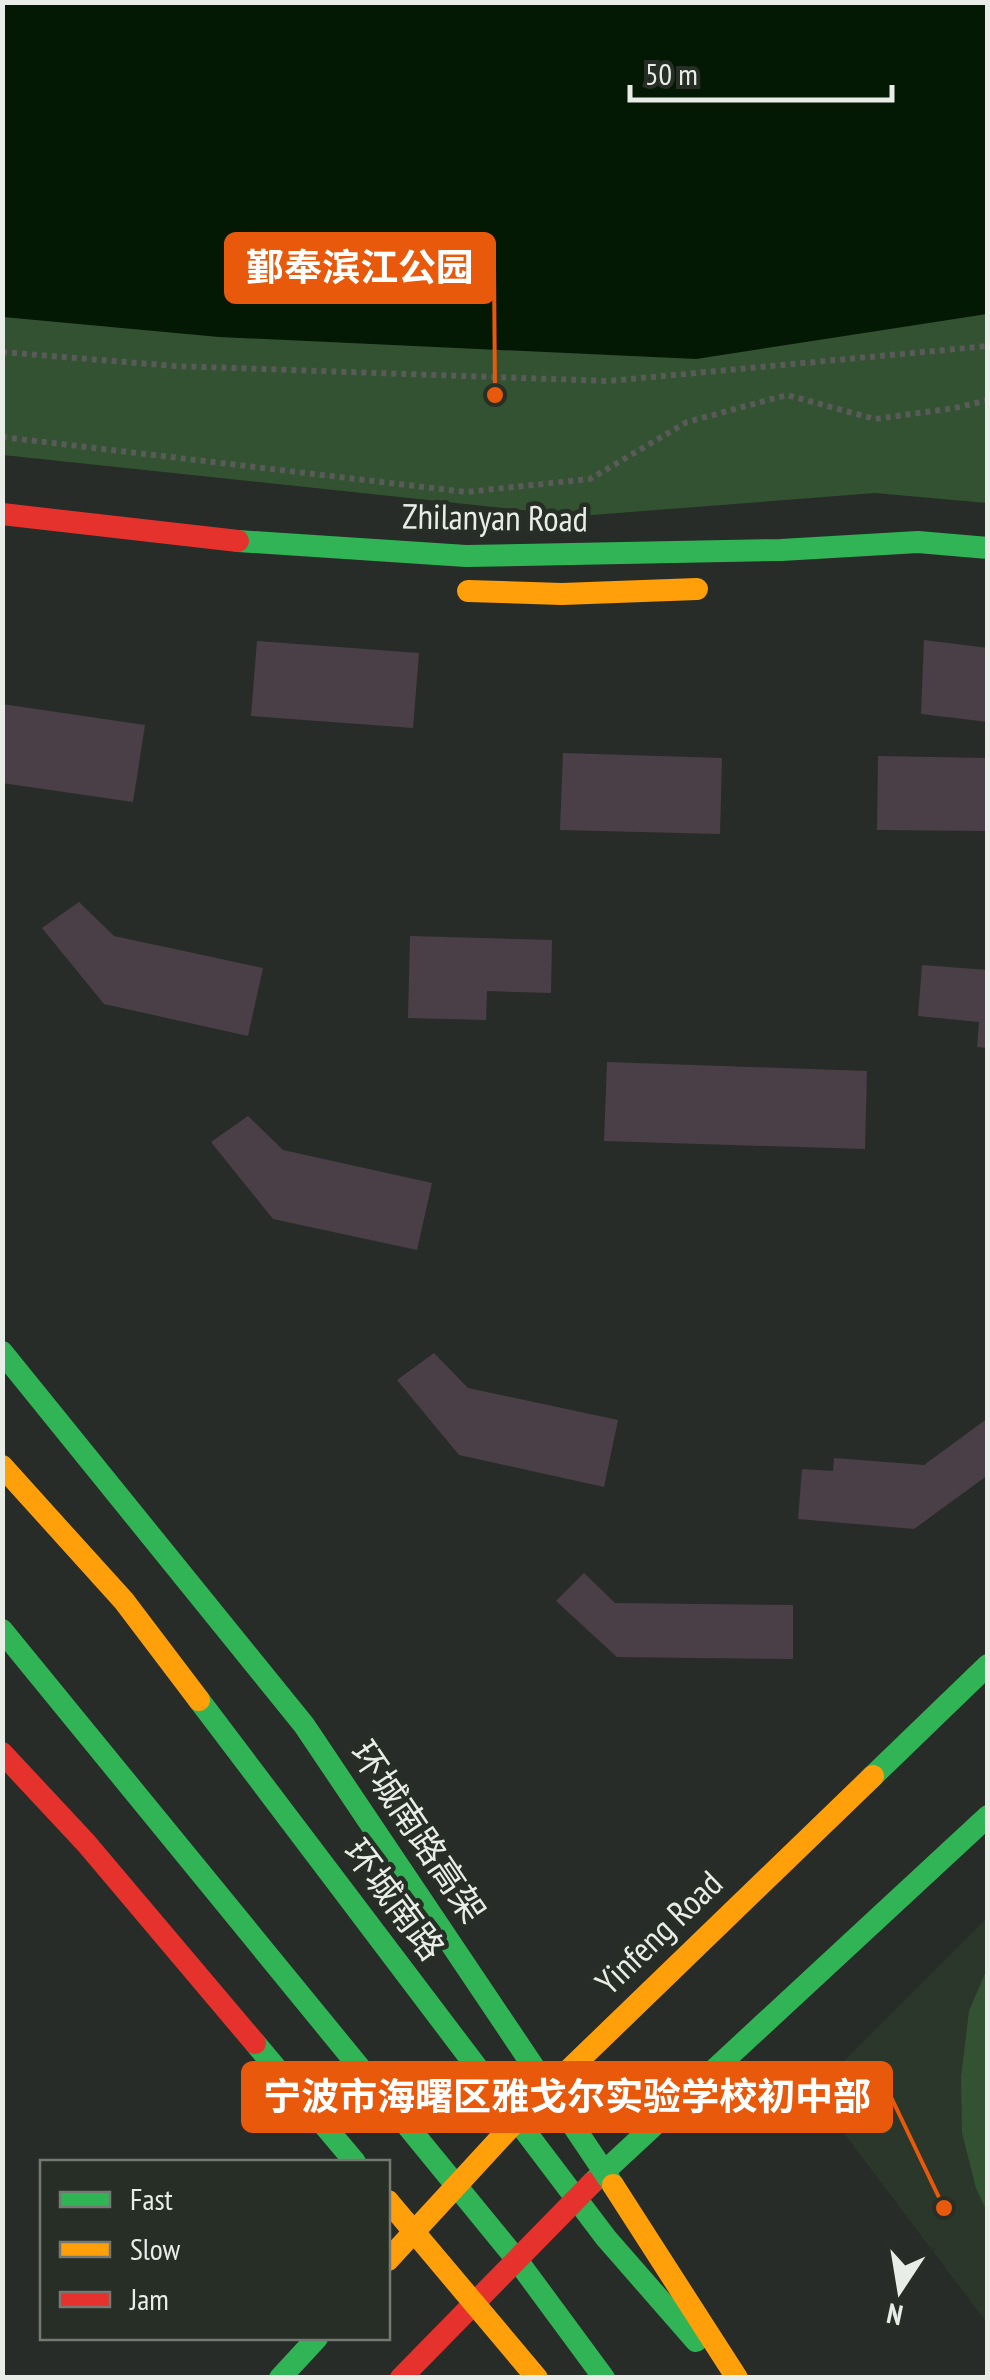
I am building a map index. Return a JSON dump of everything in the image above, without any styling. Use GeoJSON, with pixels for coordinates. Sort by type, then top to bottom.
{"type":"FeatureCollection","features":[{"type":"Feature","properties":{"kind":"main road","name":"Zhilanyan Road"},"geometry":{"type":"LineString","coordinates":[[2,514],[269,545],[466,556],[780,550],[918,542],[988,548]]}},
{"type":"Feature","properties":{"kind":"main road","name":"Zhilanyan Road"},"geometry":{"type":"LineString","coordinates":[[451,590],[562,594],[718,589]]}},
{"type":"Feature","properties":{"kind":"main road","name":"环城南路高架"},"geometry":{"type":"LineString","coordinates":[[2,1352],[304,1725],[658,2252],[737,2378]]}},
{"type":"Feature","properties":{"kind":"main road","name":"环城南路"},"geometry":{"type":"LineString","coordinates":[[2,1466],[124,1600],[606,2238],[728,2378]]}},
{"type":"Feature","properties":{"kind":"main road"},"geometry":{"type":"LineString","coordinates":[[2,1630],[517,2260],[604,2378]]}},
{"type":"Feature","properties":{"kind":"main road","name":"Yinfeng Road"},"geometry":{"type":"LineString","coordinates":[[390,2258],[517,2120],[988,1665]]}},
{"type":"Feature","properties":{"kind":"main road"},"geometry":{"type":"LineString","coordinates":[[2,1754],[98,1858],[353,2160]]}},
{"type":"Feature","properties":{"kind":"main road"},"geometry":{"type":"LineString","coordinates":[[401,2378],[576,2198],[988,1816]]}},
{"type":"Feature","properties":{"kind":"main road"},"geometry":{"type":"LineString","coordinates":[[390,2203],[537,2378]]}},
{"type":"Feature","properties":{"kind":"main road"},"geometry":{"type":"LineString","coordinates":[[280,2378],[315,2340]]}},
{"type":"Feature","properties":{"kind":"path"},"geometry":{"type":"LineString","coordinates":[[2,352],[174,366],[609,381],[988,346]]}},
{"type":"Feature","properties":{"kind":"path"},"geometry":{"type":"LineString","coordinates":[[2,437],[466,492],[590,479],[687,422],[787,396],[875,420],[988,400]]}},
{"type":"Feature","properties":{"kind":"shaded area"},"geometry":{"type":"Polygon","coordinates":[[[2,3],[987,3],[987,314],[696,359],[219,337],[3,317],[2,3]]]}},
{"type":"Feature","properties":{"kind":"shaded area"},"geometry":{"type":"Polygon","coordinates":[[[987,1918],[987,2323],[813,2092],[987,1918]]]}},
{"type":"Feature","properties":{"kind":"green space"},"geometry":{"type":"Polygon","coordinates":[[[987,301],[987,503],[875,493],[579,516],[3,455],[3,306],[987,301]]]}},
{"type":"Feature","properties":{"kind":"green space"},"geometry":{"type":"Polygon","coordinates":[[[987,1969],[987,2212],[976,2188],[962,2133],[961,2077],[969,2011],[987,1969]]]}},
{"type":"Feature","properties":{"kind":"building"},"geometry":{"type":"Polygon","coordinates":[[[924,640],[988,648],[988,722],[921,714],[924,640]]]}},
{"type":"Feature","properties":{"kind":"building"},"geometry":{"type":"Polygon","coordinates":[[[257,641],[419,653],[413,728],[251,716],[257,641]]]}},
{"type":"Feature","properties":{"kind":"building"},"geometry":{"type":"Polygon","coordinates":[[[2,704],[145,725],[133,802],[2,783],[2,704]]]}},
{"type":"Feature","properties":{"kind":"building"},"geometry":{"type":"Polygon","coordinates":[[[563,753],[722,758],[720,834],[560,830],[563,753]]]}},
{"type":"Feature","properties":{"kind":"building"},"geometry":{"type":"Polygon","coordinates":[[[878,756],[988,758],[988,831],[877,830],[878,756]]]}},
{"type":"Feature","properties":{"kind":"building"},"geometry":{"type":"Polygon","coordinates":[[[79,902],[114,936],[263,968],[248,1036],[104,1004],[42,928],[79,902]]]}},
{"type":"Feature","properties":{"kind":"building"},"geometry":{"type":"Polygon","coordinates":[[[410,936],[552,940],[551,993],[487,991],[486,1020],[408,1018],[410,936]]]}},
{"type":"Feature","properties":{"kind":"building"},"geometry":{"type":"Polygon","coordinates":[[[922,965],[988,970],[988,1048],[977,1047],[979,1022],[918,1016],[922,965]]]}},
{"type":"Feature","properties":{"kind":"building"},"geometry":{"type":"Polygon","coordinates":[[[607,1062],[867,1071],[865,1149],[604,1141],[607,1062]]]}},
{"type":"Feature","properties":{"kind":"building"},"geometry":{"type":"Polygon","coordinates":[[[248,1116],[283,1150],[432,1183],[417,1250],[273,1219],[211,1142],[248,1116]]]}},
{"type":"Feature","properties":{"kind":"building"},"geometry":{"type":"Polygon","coordinates":[[[434,1353],[468,1388],[618,1420],[604,1487],[459,1455],[397,1380],[434,1353]]]}},
{"type":"Feature","properties":{"kind":"building"},"geometry":{"type":"Polygon","coordinates":[[[988,1418],[988,1475],[914,1529],[798,1519],[802,1469],[833,1471],[834,1458],[924,1465],[988,1418]]]}},
{"type":"Feature","properties":{"kind":"building"},"geometry":{"type":"Polygon","coordinates":[[[584,1573],[615,1603],[793,1605],[793,1659],[617,1657],[556,1601],[584,1573]]]}},
{"type":"Feature","properties":{"kind":"traffic: fast"},"geometry":{"type":"LineString","coordinates":[[238,541],[466,556],[781,550],[918,542],[988,548]]}},
{"type":"Feature","properties":{"kind":"traffic: fast"},"geometry":{"type":"LineString","coordinates":[[2,1352],[304,1725],[613,2185]]}},
{"type":"Feature","properties":{"kind":"traffic: fast"},"geometry":{"type":"LineString","coordinates":[[2,1630],[517,2260],[604,2378]]}},
{"type":"Feature","properties":{"kind":"traffic: fast"},"geometry":{"type":"LineString","coordinates":[[873,1776],[988,1665]]}},
{"type":"Feature","properties":{"kind":"traffic: fast"},"geometry":{"type":"LineString","coordinates":[[199,1700],[606,2238],[696,2341]]}},
{"type":"Feature","properties":{"kind":"traffic: fast"},"geometry":{"type":"LineString","coordinates":[[592,2183],[988,1816]]}},
{"type":"Feature","properties":{"kind":"traffic: fast"},"geometry":{"type":"LineString","coordinates":[[255,2043],[353,2160]]}},
{"type":"Feature","properties":{"kind":"traffic: fast"},"geometry":{"type":"LineString","coordinates":[[280,2378],[315,2340]]}},
{"type":"Feature","properties":{"kind":"traffic: slow"},"geometry":{"type":"LineString","coordinates":[[468,591],[562,594],[697,589]]}},
{"type":"Feature","properties":{"kind":"traffic: slow"},"geometry":{"type":"LineString","coordinates":[[2,1466],[124,1601],[199,1700]]}},
{"type":"Feature","properties":{"kind":"traffic: slow"},"geometry":{"type":"LineString","coordinates":[[390,2258],[517,2120],[873,1776]]}},
{"type":"Feature","properties":{"kind":"traffic: slow"},"geometry":{"type":"LineString","coordinates":[[613,2185],[737,2378]]}},
{"type":"Feature","properties":{"kind":"traffic: slow"},"geometry":{"type":"LineString","coordinates":[[390,2203],[537,2378]]}},
{"type":"Feature","properties":{"kind":"traffic: jam"},"geometry":{"type":"LineString","coordinates":[[2,514],[238,541]]}},
{"type":"Feature","properties":{"kind":"traffic: jam"},"geometry":{"type":"LineString","coordinates":[[2,1753],[86,1843],[255,2043]]}},
{"type":"Feature","properties":{"kind":"traffic: jam"},"geometry":{"type":"LineString","coordinates":[[401,2378],[592,2183]]}},
{"type":"Feature","properties":{"kind":"place","name":"鄞奉滨江公园"},"geometry":{"type":"Point","coordinates":[495,395]}},
{"type":"Feature","properties":{"kind":"place","name":"宁波市海曙区雅戈尔实验学校初中部"},"geometry":{"type":"Point","coordinates":[944,2208]}}]}
